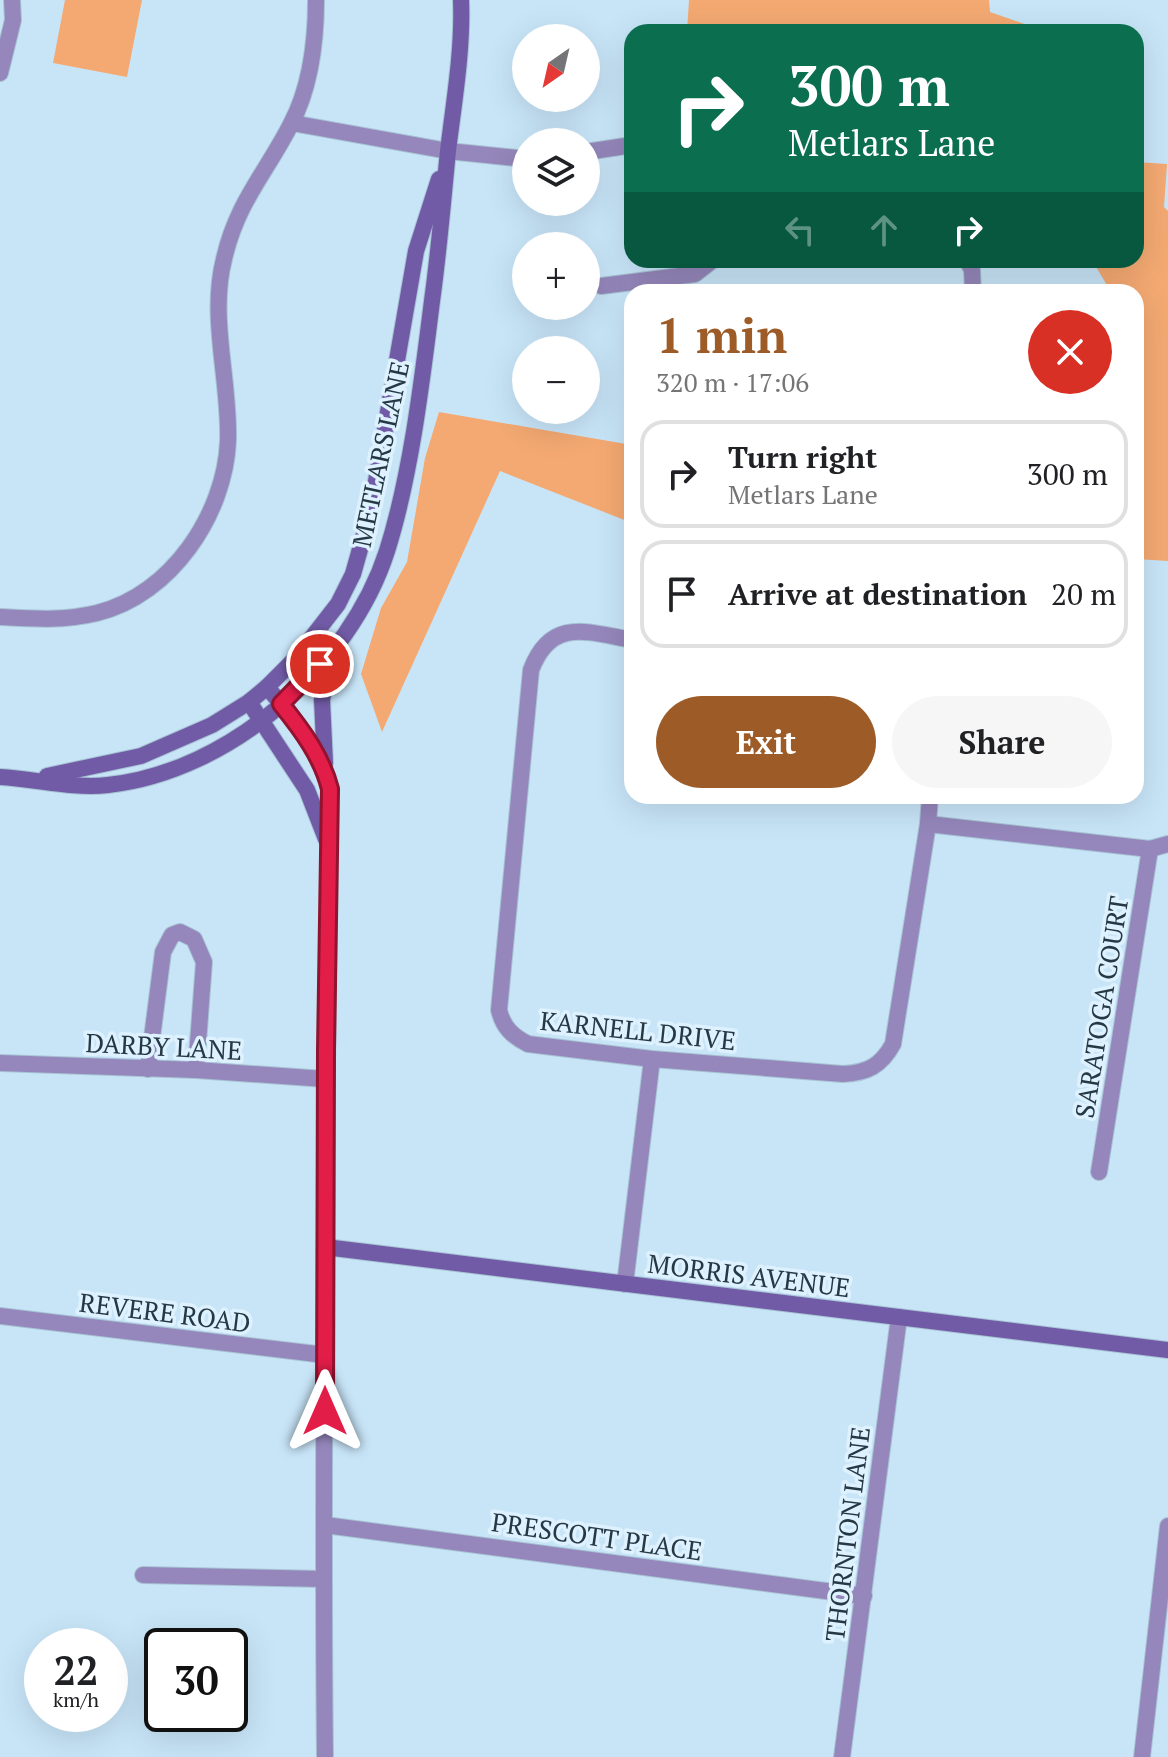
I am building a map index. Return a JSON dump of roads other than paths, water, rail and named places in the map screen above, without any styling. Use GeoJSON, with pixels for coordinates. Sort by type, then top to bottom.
{"type":"FeatureCollection","features":[{"type":"Feature","properties":{"kind":"main road","name":"METLARS LANE"},"geometry":{"type":"LineString","coordinates":[[0,777],[78,786],[109,785],[161,774],[203,756],[263,720],[281,704],[331,652],[354,621],[387,551],[398,507],[426,350],[459,61],[461,0]]}},
{"type":"Feature","properties":{"kind":"main road","name":"METLARS LANE"},"geometry":{"type":"LineString","coordinates":[[33,779],[141,756],[187,738],[249,702],[267,687],[323,625],[353,574],[380,465],[416,251],[448,151]]}},
{"type":"Feature","properties":{"kind":"main road"},"geometry":{"type":"LineString","coordinates":[[325,1247],[328,848],[331,807],[322,700],[331,652]]}},
{"type":"Feature","properties":{"kind":"main road"},"geometry":{"type":"LineString","coordinates":[[267,687],[301,728],[326,773]]}},
{"type":"Feature","properties":{"kind":"main road"},"geometry":{"type":"LineString","coordinates":[[249,702],[307,790],[328,848]]}},
{"type":"Feature","properties":{"kind":"main road","name":"MORRIS AVENUE"},"geometry":{"type":"LineString","coordinates":[[325,1247],[1168,1350]]}},
{"type":"Feature","properties":{"kind":"street"},"geometry":{"type":"LineString","coordinates":[[0,73],[11,32],[12,0]]}},
{"type":"Feature","properties":{"kind":"street"},"geometry":{"type":"LineString","coordinates":[[0,617],[70,618],[99,613],[124,603],[168,571],[204,525],[217,500],[225,473],[228,441],[220,332],[222,263],[244,201],[292,123],[307,81],[316,40],[316,0]]}},
{"type":"Feature","properties":{"kind":"street"},"geometry":{"type":"LineString","coordinates":[[292,123],[448,151],[512,158]]}},
{"type":"Feature","properties":{"kind":"street"},"geometry":{"type":"LineString","coordinates":[[600,150],[624,146]]}},
{"type":"Feature","properties":{"kind":"street"},"geometry":{"type":"LineString","coordinates":[[601,286],[695,274],[703,268]]}},
{"type":"Feature","properties":{"kind":"street","name":"KARNELL DRIVE"},"geometry":{"type":"LineString","coordinates":[[624,639],[570,632],[551,639],[538,651],[531,670],[499,1010],[507,1029],[515,1038],[528,1044],[652,1059],[843,1074],[874,1068],[886,1057],[893,1044],[929,804]]}},
{"type":"Feature","properties":{"kind":"street"},"geometry":{"type":"LineString","coordinates":[[928,824],[1150,849],[1168,844]]}},
{"type":"Feature","properties":{"kind":"street","name":"SARATOGA COURT"},"geometry":{"type":"LineString","coordinates":[[1099,1172],[1150,849]]}},
{"type":"Feature","properties":{"kind":"street"},"geometry":{"type":"LineString","coordinates":[[148,1069],[163,952],[172,935],[180,932],[194,939],[201,949],[204,962],[196,1070]]}},
{"type":"Feature","properties":{"kind":"street"},"geometry":{"type":"LineString","coordinates":[[625,1284],[652,1059]]}},
{"type":"Feature","properties":{"kind":"street","name":"DARBY LANE"},"geometry":{"type":"LineString","coordinates":[[0,1063],[196,1070],[325,1079]]}},
{"type":"Feature","properties":{"kind":"street"},"geometry":{"type":"LineString","coordinates":[[325,1247],[325,1757]]}},
{"type":"Feature","properties":{"kind":"street","name":"REVERE ROAD"},"geometry":{"type":"LineString","coordinates":[[0,1316],[325,1355]]}},
{"type":"Feature","properties":{"kind":"street","name":"THORNTON LANE"},"geometry":{"type":"LineString","coordinates":[[842,1757],[899,1317]]}},
{"type":"Feature","properties":{"kind":"street","name":"PRESCOTT PLACE"},"geometry":{"type":"LineString","coordinates":[[325,1525],[864,1596]]}},
{"type":"Feature","properties":{"kind":"street"},"geometry":{"type":"LineString","coordinates":[[1142,1757],[1168,1526]]}},
{"type":"Feature","properties":{"kind":"street"},"geometry":{"type":"LineString","coordinates":[[143,1575],[323,1579]]}}]}
